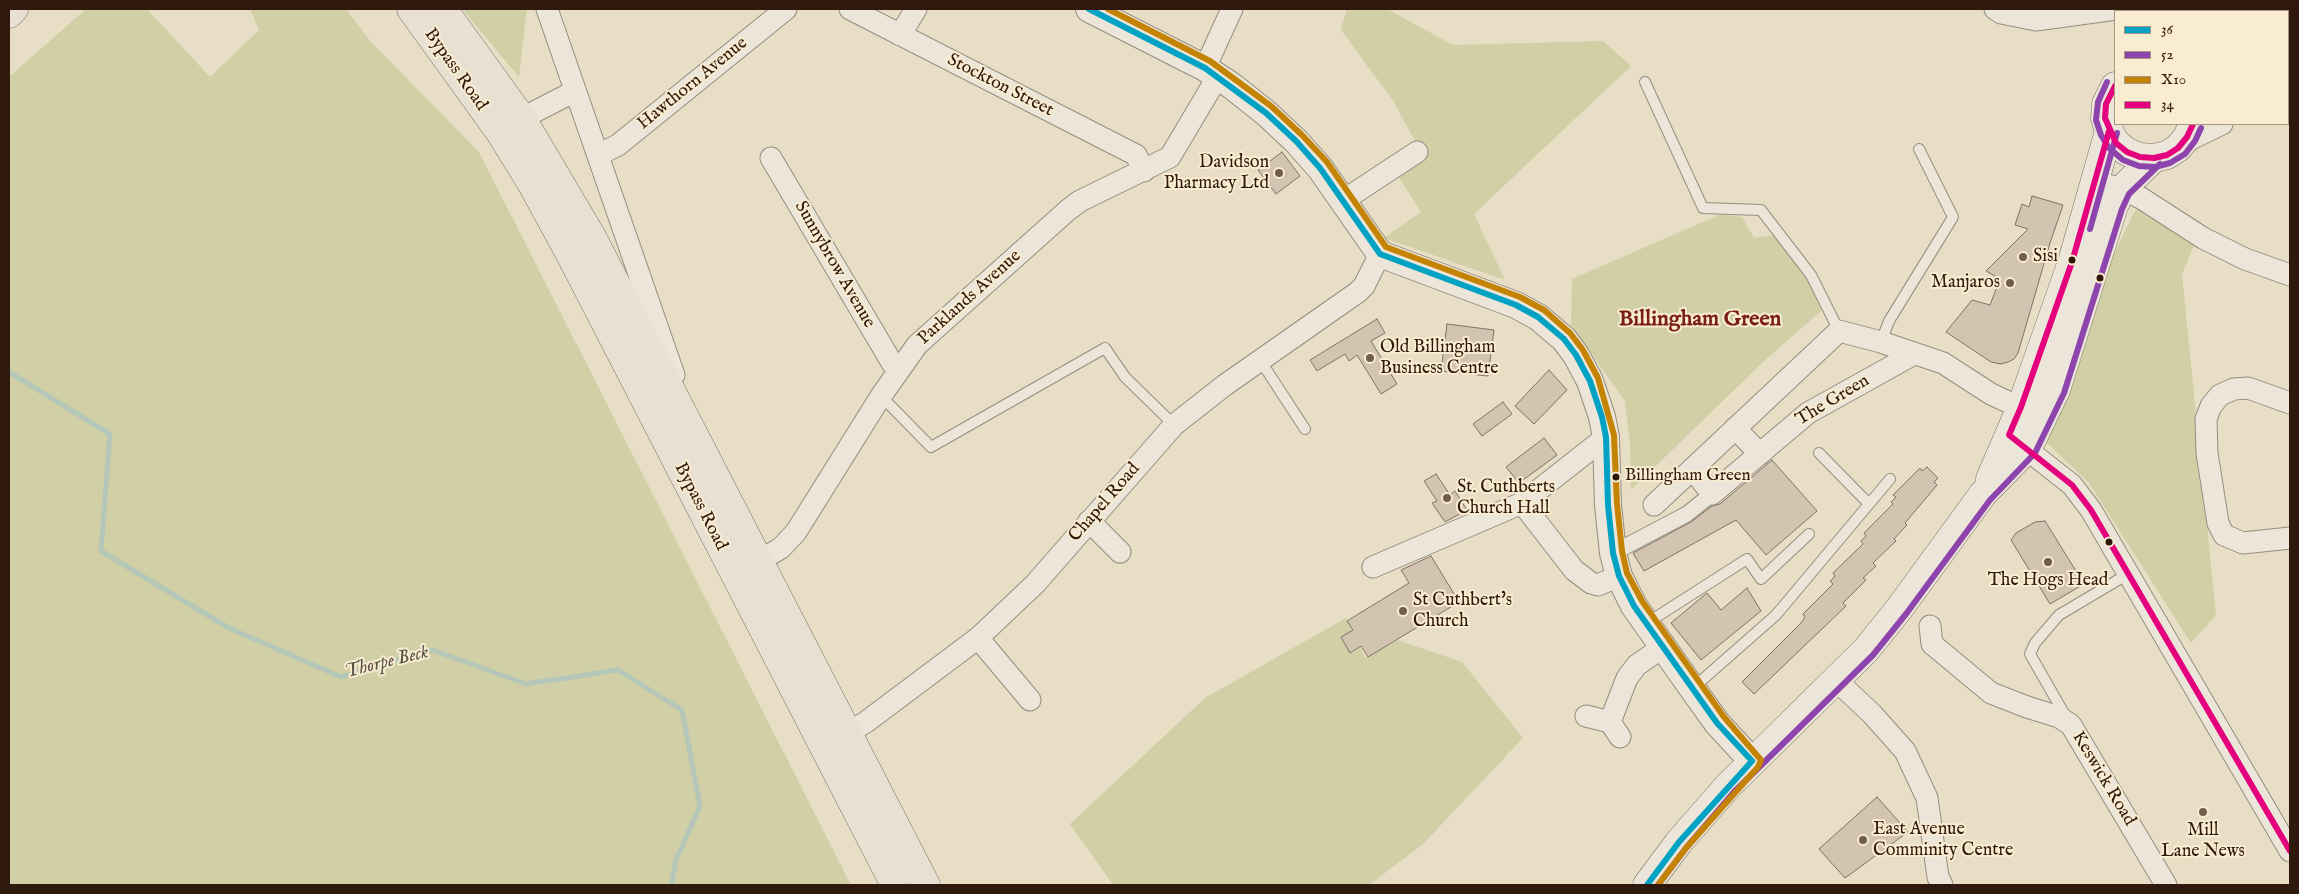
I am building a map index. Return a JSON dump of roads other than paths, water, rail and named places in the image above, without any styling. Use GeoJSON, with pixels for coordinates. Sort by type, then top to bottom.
{"type":"FeatureCollection","features":[{"type":"Feature","properties":{"kind":"main road"},"geometry":{"type":"LineString","coordinates":[[9,14],[14,9]]}},
{"type":"Feature","properties":{"kind":"main road","name":"Bypass Road"},"geometry":{"type":"LineString","coordinates":[[411,9],[510,124],[592,237],[926,885]]}},
{"type":"Feature","properties":{"kind":"main road","name":"Bypass Road"},"geometry":{"type":"LineString","coordinates":[[443,9],[510,124],[533,186],[571,256],[895,885]]}},
{"type":"Feature","properties":{"kind":"main road"},"geometry":{"type":"LineString","coordinates":[[2114,88],[2106,104],[2105,118],[2109,131],[2116,143],[2127,152],[2140,157],[2166,153]]}},
{"type":"Feature","properties":{"kind":"main road"},"geometry":{"type":"LineString","coordinates":[[2032,413],[2058,382],[2114,206],[2122,189],[2188,137],[2193,125]]}},
{"type":"Feature","properties":{"kind":"main road"},"geometry":{"type":"LineString","coordinates":[[1647,885],[1679,842],[1752,761],[1866,650],[1898,610],[1983,494],[2018,442],[2032,413],[2109,131]]}},
{"type":"Feature","properties":{"kind":"street","name":"Bypass Road"},"geometry":{"type":"LineString","coordinates":[[547,9],[694,432]]}},
{"type":"Feature","properties":{"kind":"street","name":"Hawthorn Avenue"},"geometry":{"type":"LineString","coordinates":[[598,155],[618,145],[786,9]]}},
{"type":"Feature","properties":{"kind":"street","name":"Stockton Street"},"geometry":{"type":"LineString","coordinates":[[850,9],[1136,155],[1144,170]]}},
{"type":"Feature","properties":{"kind":"street"},"geometry":{"type":"LineString","coordinates":[[900,35],[916,9]]}},
{"type":"Feature","properties":{"kind":"street"},"geometry":{"type":"LineString","coordinates":[[1089,9],[1212,72],[1296,141],[1344,200],[1380,254],[1516,305],[1538,317],[1564,339],[1576,355],[1597,401],[1606,438],[1608,505],[1616,564],[1634,606],[1717,723],[1752,761]]}},
{"type":"Feature","properties":{"kind":"street","name":"Parklands Avenue"},"geometry":{"type":"LineString","coordinates":[[759,562],[781,548],[796,532],[881,396],[917,346],[1080,201],[1170,157],[1212,72],[1232,9]]}},
{"type":"Feature","properties":{"kind":"street"},"geometry":{"type":"LineString","coordinates":[[1995,9],[2001,13],[2036,20],[2116,9]]}},
{"type":"Feature","properties":{"kind":"street"},"geometry":{"type":"LineString","coordinates":[[510,124],[575,91]]}},
{"type":"Feature","properties":{"kind":"street"},"geometry":{"type":"LineString","coordinates":[[2166,153],[2191,138],[2220,125]]}},
{"type":"Feature","properties":{"kind":"street"},"geometry":{"type":"LineString","coordinates":[[1344,200],[1417,152]]}},
{"type":"Feature","properties":{"kind":"street","name":"Sunnybrow Avenue"},"geometry":{"type":"LineString","coordinates":[[771,158],[892,363],[899,369]]}},
{"type":"Feature","properties":{"kind":"street"},"geometry":{"type":"LineString","coordinates":[[2095,182],[2122,189],[2141,198],[2203,238],[2245,259],[2290,275]]}},
{"type":"Feature","properties":{"kind":"street","name":"Chapel Road"},"geometry":{"type":"LineString","coordinates":[[823,747],[848,734],[978,638],[1035,584],[1174,425],[1260,360],[1358,292],[1364,286],[1380,254]]}},
{"type":"Feature","properties":{"kind":"street"},"geometry":{"type":"LineString","coordinates":[[1654,505],[1839,331],[1881,342],[1943,363],[1991,394],[2032,413]]}},
{"type":"Feature","properties":{"kind":"street","name":"The Green"},"geometry":{"type":"LineString","coordinates":[[1616,564],[1687,514],[1808,413],[1914,354]]}},
{"type":"Feature","properties":{"kind":"street"},"geometry":{"type":"LineString","coordinates":[[2290,403],[2248,388],[2234,389],[2220,395],[2211,406],[2206,419],[2207,452],[2218,523],[2224,535],[2243,543],[2290,538]]}},
{"type":"Feature","properties":{"kind":"street"},"geometry":{"type":"LineString","coordinates":[[1736,428],[1760,454]]}},
{"type":"Feature","properties":{"kind":"street"},"geometry":{"type":"LineString","coordinates":[[1373,567],[1522,502],[1606,438]]}},
{"type":"Feature","properties":{"kind":"street"},"geometry":{"type":"LineString","coordinates":[[2018,442],[2072,485],[2090,510],[2290,851]]}},
{"type":"Feature","properties":{"kind":"street"},"geometry":{"type":"LineString","coordinates":[[1692,469],[1712,494]]}},
{"type":"Feature","properties":{"kind":"street"},"geometry":{"type":"LineString","coordinates":[[1522,502],[1574,570],[1585,579],[1598,585],[1616,564]]}},
{"type":"Feature","properties":{"kind":"street"},"geometry":{"type":"LineString","coordinates":[[1090,521],[1120,552]]}},
{"type":"Feature","properties":{"kind":"street","name":"Keswick Road"},"geometry":{"type":"LineString","coordinates":[[1930,626],[1932,644],[1991,693],[2059,717],[2071,725],[2166,885]]}},
{"type":"Feature","properties":{"kind":"street"},"geometry":{"type":"LineString","coordinates":[[978,638],[1030,700]]}},
{"type":"Feature","properties":{"kind":"street"},"geometry":{"type":"LineString","coordinates":[[1586,716],[1615,730],[1627,678],[1637,665],[1663,647]]}},
{"type":"Feature","properties":{"kind":"street"},"geometry":{"type":"LineString","coordinates":[[1836,680],[1872,714],[1905,751],[1927,798],[1938,877],[1942,885]]}},
{"type":"Feature","properties":{"kind":"lane"},"geometry":{"type":"LineString","coordinates":[[1645,82],[1703,208],[1761,210],[1811,275],[1839,331]]}},
{"type":"Feature","properties":{"kind":"lane"},"geometry":{"type":"LineString","coordinates":[[1881,342],[1889,320],[1952,217],[1919,148]]}},
{"type":"Feature","properties":{"kind":"lane"},"geometry":{"type":"LineString","coordinates":[[881,396],[931,447],[1105,348],[1125,377],[1174,425]]}},
{"type":"Feature","properties":{"kind":"lane"},"geometry":{"type":"LineString","coordinates":[[1260,360],[1305,429]]}},
{"type":"Feature","properties":{"kind":"lane"},"geometry":{"type":"LineString","coordinates":[[1818,453],[1869,504]]}},
{"type":"Feature","properties":{"kind":"lane"},"geometry":{"type":"LineString","coordinates":[[1692,688],[1776,615],[1890,479]]}},
{"type":"Feature","properties":{"kind":"lane"},"geometry":{"type":"LineString","coordinates":[[1646,624],[1746,559],[1761,579],[1810,534]]}},
{"type":"Feature","properties":{"kind":"lane"},"geometry":{"type":"LineString","coordinates":[[2071,725],[2030,654],[2035,643],[2059,615],[2128,574]]}},
{"type":"Feature","properties":{"kind":"waterway","name":"Thorpe Beck"},"geometry":{"type":"LineString","coordinates":[[9,372],[110,434],[101,551],[229,628],[341,677],[433,650],[526,684],[618,670],[682,710],[700,806],[676,860],[671,885]]}},
{"type":"Feature","properties":{"kind":"place","name":"Davidson Pharmacy Ltd"},"geometry":{"type":"Point","coordinates":[1279,173]}},
{"type":"Feature","properties":{"kind":"place","name":"Sisi"},"geometry":{"type":"Point","coordinates":[2023,257]}},
{"type":"Feature","properties":{"kind":"place","name":"Manjaros"},"geometry":{"type":"Point","coordinates":[2010,283]}},
{"type":"Feature","properties":{"kind":"place","name":"Old Billingham Business Centre"},"geometry":{"type":"Point","coordinates":[1370,358]}},
{"type":"Feature","properties":{"kind":"place","name":"Billingham Green"},"geometry":{"type":"Point","coordinates":[1616,477]}},
{"type":"Feature","properties":{"kind":"place","name":"St. Cuthberts Church Hall"},"geometry":{"type":"Point","coordinates":[1447,498]}},
{"type":"Feature","properties":{"kind":"place","name":"The Hogs Head"},"geometry":{"type":"Point","coordinates":[2048,562]}},
{"type":"Feature","properties":{"kind":"place","name":"St Cuthbert's Church"},"geometry":{"type":"Point","coordinates":[1403,611]}},
{"type":"Feature","properties":{"kind":"place","name":"Mill Lane News"},"geometry":{"type":"Point","coordinates":[2203,812]}},
{"type":"Feature","properties":{"kind":"place","name":"East Avenue Comminity Centre"},"geometry":{"type":"Point","coordinates":[1863,840]}},
{"type":"Feature","properties":{"kind":"district","name":"Billingham Green"},"geometry":{"type":"Point","coordinates":[1700,320]}}]}
